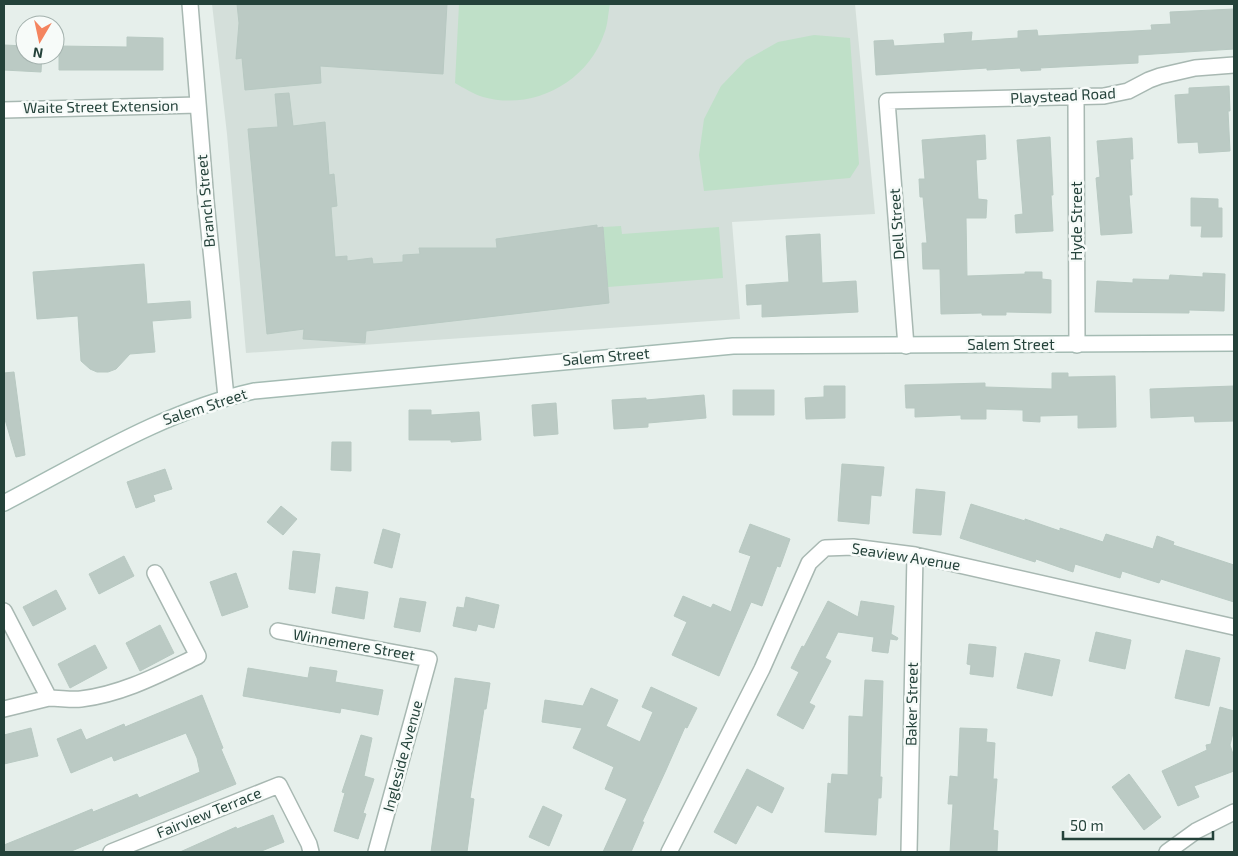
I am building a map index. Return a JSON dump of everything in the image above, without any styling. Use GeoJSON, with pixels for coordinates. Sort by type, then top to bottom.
{"type":"FeatureCollection","features":[{"type":"Feature","properties":{"kind":"street","name":"Branch Street"},"geometry":{"type":"LineString","coordinates":[[190,4],[226,398]]}},
{"type":"Feature","properties":{"kind":"street","name":"Playstead Road"},"geometry":{"type":"LineString","coordinates":[[887,101],[1076,98],[1116,95],[1128,92],[1160,76],[1196,68],[1234,65]]}},
{"type":"Feature","properties":{"kind":"street","name":"Hyde Street"},"geometry":{"type":"LineString","coordinates":[[1076,98],[1077,345]]}},
{"type":"Feature","properties":{"kind":"street","name":"Dell Street"},"geometry":{"type":"LineString","coordinates":[[887,101],[906,346]]}},
{"type":"Feature","properties":{"kind":"street","name":"Waite Street Extension"},"geometry":{"type":"LineString","coordinates":[[4,110],[198,105]]}},
{"type":"Feature","properties":{"kind":"street","name":"Salem Street"},"geometry":{"type":"LineString","coordinates":[[4,503],[150,426],[226,398],[254,391],[733,346],[1234,343]]}},
{"type":"Feature","properties":{"kind":"street","name":"Seaview Avenue"},"geometry":{"type":"LineString","coordinates":[[669,852],[762,670],[809,563],[824,548],[853,547],[915,555],[1234,627]]}},
{"type":"Feature","properties":{"kind":"street","name":"Baker Street"},"geometry":{"type":"LineString","coordinates":[[909,852],[915,555]]}},
{"type":"Feature","properties":{"kind":"street"},"geometry":{"type":"LineString","coordinates":[[4,709],[50,698],[80,699],[110,692],[146,681],[198,656],[155,573]]}},
{"type":"Feature","properties":{"kind":"street"},"geometry":{"type":"LineString","coordinates":[[4,611],[50,698]]}},
{"type":"Feature","properties":{"kind":"street","name":"Winnemere Street"},"geometry":{"type":"LineString","coordinates":[[278,631],[429,659]]}},
{"type":"Feature","properties":{"kind":"street","name":"Ingleside Avenue"},"geometry":{"type":"LineString","coordinates":[[376,852],[429,659]]}},
{"type":"Feature","properties":{"kind":"street","name":"Fairview Terrace"},"geometry":{"type":"LineString","coordinates":[[111,852],[278,785],[309,844],[311,852]]}},
{"type":"Feature","properties":{"kind":"street"},"geometry":{"type":"LineString","coordinates":[[1167,852],[1196,831],[1234,812]]}},
{"type":"Feature","properties":{"kind":"shaded area"},"geometry":{"type":"Polygon","coordinates":[[[212,4],[855,4],[875,214],[732,222],[740,319],[246,353],[227,134],[212,4]]]}},
{"type":"Feature","properties":{"kind":"green space"},"geometry":{"type":"Polygon","coordinates":[[[459,4],[610,4],[605,30],[596,51],[585,66],[571,79],[556,89],[538,96],[520,100],[502,100],[479,96],[455,83],[459,4]]]}},
{"type":"Feature","properties":{"kind":"green space"},"geometry":{"type":"Polygon","coordinates":[[[814,35],[850,38],[859,164],[850,178],[704,191],[699,155],[704,119],[721,86],[746,60],[778,42],[814,35]]]}},
{"type":"Feature","properties":{"kind":"green space"},"geometry":{"type":"Polygon","coordinates":[[[621,226],[622,234],[719,227],[723,278],[608,287],[603,227],[621,226]]]}},
{"type":"Feature","properties":{"kind":"building"},"geometry":{"type":"Polygon","coordinates":[[[237,4],[447,4],[443,74],[320,66],[321,83],[245,90],[242,58],[236,59],[239,23],[237,4]]]}},
{"type":"Feature","properties":{"kind":"building"},"geometry":{"type":"Polygon","coordinates":[[[1234,9],[1234,49],[1138,55],[1138,63],[1040,68],[1041,70],[1021,71],[1020,68],[987,70],[987,68],[876,75],[874,41],[893,40],[894,46],[945,43],[944,34],[972,32],[971,41],[1018,38],[1018,31],[1037,30],[1038,36],[1152,30],[1151,25],[1171,24],[1170,12],[1234,9]]]}},
{"type":"Feature","properties":{"kind":"building"},"geometry":{"type":"Polygon","coordinates":[[[127,37],[163,38],[163,70],[59,70],[59,65],[65,65],[65,46],[127,47],[127,37]]]}},
{"type":"Feature","properties":{"kind":"building"},"geometry":{"type":"Polygon","coordinates":[[[4,45],[15,46],[15,65],[41,65],[41,72],[4,70],[4,45]]]}},
{"type":"Feature","properties":{"kind":"building"},"geometry":{"type":"Polygon","coordinates":[[[1229,86],[1230,151],[1199,153],[1198,142],[1178,143],[1175,95],[1189,94],[1189,88],[1229,86]]]}},
{"type":"Feature","properties":{"kind":"building"},"geometry":{"type":"Polygon","coordinates":[[[289,93],[293,126],[325,122],[329,175],[334,174],[337,206],[331,207],[335,257],[347,256],[347,261],[372,258],[373,264],[403,262],[403,255],[420,254],[419,248],[497,248],[496,239],[597,225],[597,228],[603,227],[609,303],[366,331],[365,343],[303,339],[304,329],[267,334],[248,129],[278,127],[275,94],[289,93]]]}},
{"type":"Feature","properties":{"kind":"building"},"geometry":{"type":"Polygon","coordinates":[[[985,135],[986,159],[976,160],[978,199],[987,200],[986,218],[966,218],[967,276],[1042,272],[1042,279],[1051,280],[1051,313],[1006,312],[1006,315],[982,315],[982,313],[941,314],[940,269],[923,269],[922,243],[927,243],[923,197],[920,197],[919,179],[925,179],[922,140],[985,135]]]}},
{"type":"Feature","properties":{"kind":"building"},"geometry":{"type":"Polygon","coordinates":[[[1050,137],[1053,231],[1016,233],[1015,215],[1023,214],[1017,140],[1050,137]]]}},
{"type":"Feature","properties":{"kind":"building"},"geometry":{"type":"Polygon","coordinates":[[[1132,138],[1133,159],[1130,159],[1132,195],[1129,195],[1132,233],[1101,235],[1096,178],[1100,177],[1097,141],[1132,138]]]}},
{"type":"Feature","properties":{"kind":"building"},"geometry":{"type":"Polygon","coordinates":[[[1191,198],[1218,199],[1218,208],[1222,208],[1222,237],[1201,237],[1202,226],[1191,226],[1191,198]]]}},
{"type":"Feature","properties":{"kind":"building"},"geometry":{"type":"Polygon","coordinates":[[[820,234],[822,283],[856,281],[858,312],[762,317],[762,304],[747,305],[746,285],[789,282],[786,236],[820,234]]]}},
{"type":"Feature","properties":{"kind":"building"},"geometry":{"type":"Polygon","coordinates":[[[144,264],[147,304],[190,301],[191,318],[152,321],[155,352],[130,354],[116,369],[108,372],[97,372],[81,361],[78,316],[37,319],[33,272],[144,264]]]}},
{"type":"Feature","properties":{"kind":"building"},"geometry":{"type":"Polygon","coordinates":[[[1203,273],[1225,274],[1224,311],[1189,310],[1189,313],[1095,312],[1097,281],[1133,283],[1133,279],[1169,280],[1170,275],[1203,277],[1203,273]]]}},
{"type":"Feature","properties":{"kind":"building"},"geometry":{"type":"Polygon","coordinates":[[[14,372],[25,455],[16,457],[4,416],[4,373],[14,372]]]}},
{"type":"Feature","properties":{"kind":"building"},"geometry":{"type":"Polygon","coordinates":[[[1052,373],[1068,373],[1068,377],[1115,376],[1116,427],[1078,428],[1078,415],[1040,416],[1040,422],[1023,421],[1023,410],[986,409],[986,419],[961,419],[961,415],[915,417],[915,408],[906,408],[905,385],[985,383],[985,387],[1052,389],[1052,373]]]}},
{"type":"Feature","properties":{"kind":"building"},"geometry":{"type":"Polygon","coordinates":[[[824,386],[845,386],[845,418],[806,419],[805,398],[824,397],[824,386]]]}},
{"type":"Feature","properties":{"kind":"building"},"geometry":{"type":"Polygon","coordinates":[[[1234,386],[1234,421],[1195,422],[1194,416],[1151,418],[1150,389],[1234,386]]]}},
{"type":"Feature","properties":{"kind":"building"},"geometry":{"type":"Polygon","coordinates":[[[733,390],[774,390],[774,415],[733,415],[733,390]]]}},
{"type":"Feature","properties":{"kind":"building"},"geometry":{"type":"Polygon","coordinates":[[[704,395],[706,418],[648,423],[648,427],[614,429],[612,400],[646,398],[646,400],[704,395]]]}},
{"type":"Feature","properties":{"kind":"building"},"geometry":{"type":"Polygon","coordinates":[[[556,403],[558,434],[534,436],[532,405],[556,403]]]}},
{"type":"Feature","properties":{"kind":"building"},"geometry":{"type":"Polygon","coordinates":[[[409,410],[431,410],[431,415],[479,412],[481,440],[451,442],[451,440],[409,440],[409,410]]]}},
{"type":"Feature","properties":{"kind":"building"},"geometry":{"type":"Polygon","coordinates":[[[332,442],[351,442],[351,471],[331,470],[332,442]]]}},
{"type":"Feature","properties":{"kind":"building"},"geometry":{"type":"Polygon","coordinates":[[[842,464],[884,467],[881,496],[871,495],[869,524],[838,521],[842,464]]]}},
{"type":"Feature","properties":{"kind":"building"},"geometry":{"type":"Polygon","coordinates":[[[165,469],[172,489],[153,495],[155,501],[136,508],[127,482],[165,469]]]}},
{"type":"Feature","properties":{"kind":"building"},"geometry":{"type":"Polygon","coordinates":[[[916,489],[945,492],[941,535],[913,533],[916,489]]]}},
{"type":"Feature","properties":{"kind":"building"},"geometry":{"type":"Polygon","coordinates":[[[971,504],[1060,531],[1060,528],[1103,542],[1106,534],[1153,549],[1157,536],[1174,542],[1173,545],[1234,565],[1234,602],[1161,579],[1159,583],[1122,571],[1120,578],[1075,564],[1073,572],[1036,559],[1035,562],[960,538],[971,504]]]}},
{"type":"Feature","properties":{"kind":"building"},"geometry":{"type":"Polygon","coordinates":[[[281,506],[297,519],[283,535],[267,522],[281,506]]]}},
{"type":"Feature","properties":{"kind":"building"},"geometry":{"type":"Polygon","coordinates":[[[750,524],[790,539],[780,567],[777,566],[762,606],[751,602],[719,676],[672,655],[687,622],[674,616],[683,596],[711,608],[713,604],[731,612],[751,556],[739,552],[750,524]]]}},
{"type":"Feature","properties":{"kind":"building"},"geometry":{"type":"Polygon","coordinates":[[[383,529],[400,534],[392,568],[374,563],[383,529]]]}},
{"type":"Feature","properties":{"kind":"building"},"geometry":{"type":"Polygon","coordinates":[[[293,551],[320,554],[315,593],[289,589],[293,551]]]}},
{"type":"Feature","properties":{"kind":"building"},"geometry":{"type":"Polygon","coordinates":[[[124,556],[134,576],[99,594],[89,574],[124,556]]]}},
{"type":"Feature","properties":{"kind":"building"},"geometry":{"type":"Polygon","coordinates":[[[236,573],[248,607],[222,616],[210,582],[236,573]]]}},
{"type":"Feature","properties":{"kind":"building"},"geometry":{"type":"Polygon","coordinates":[[[336,587],[368,592],[364,619],[332,613],[336,587]]]}},
{"type":"Feature","properties":{"kind":"building"},"geometry":{"type":"Polygon","coordinates":[[[56,590],[66,609],[33,626],[23,607],[56,590]]]}},
{"type":"Feature","properties":{"kind":"building"},"geometry":{"type":"Polygon","coordinates":[[[466,597],[499,605],[494,628],[478,624],[476,631],[453,626],[457,607],[464,608],[466,597]]]}},
{"type":"Feature","properties":{"kind":"building"},"geometry":{"type":"Polygon","coordinates":[[[400,598],[426,602],[420,632],[394,627],[400,598]]]}},
{"type":"Feature","properties":{"kind":"building"},"geometry":{"type":"Polygon","coordinates":[[[828,601],[858,617],[861,601],[894,606],[891,634],[898,638],[897,640],[890,639],[888,653],[872,651],[874,637],[838,632],[825,658],[831,661],[809,703],[815,706],[803,729],[777,715],[799,672],[791,668],[828,601]]]}},
{"type":"Feature","properties":{"kind":"building"},"geometry":{"type":"Polygon","coordinates":[[[160,625],[174,653],[140,671],[126,643],[160,625]]]}},
{"type":"Feature","properties":{"kind":"building"},"geometry":{"type":"Polygon","coordinates":[[[1096,632],[1131,640],[1125,669],[1089,661],[1096,632]]]}},
{"type":"Feature","properties":{"kind":"building"},"geometry":{"type":"Polygon","coordinates":[[[969,644],[996,647],[993,677],[970,674],[971,665],[967,664],[969,644]]]}},
{"type":"Feature","properties":{"kind":"building"},"geometry":{"type":"Polygon","coordinates":[[[95,645],[107,668],[70,688],[58,664],[95,645]]]}},
{"type":"Feature","properties":{"kind":"building"},"geometry":{"type":"Polygon","coordinates":[[[1186,650],[1220,658],[1209,706],[1175,698],[1186,650]]]}},
{"type":"Feature","properties":{"kind":"building"},"geometry":{"type":"Polygon","coordinates":[[[1025,653],[1060,660],[1052,696],[1017,688],[1025,653]]]}},
{"type":"Feature","properties":{"kind":"building"},"geometry":{"type":"Polygon","coordinates":[[[310,667],[337,671],[335,682],[383,690],[378,715],[341,708],[340,713],[243,696],[248,668],[308,678],[310,667]]]}},
{"type":"Feature","properties":{"kind":"building"},"geometry":{"type":"Polygon","coordinates":[[[455,678],[490,683],[470,798],[474,799],[467,852],[431,852],[455,678]]]}},
{"type":"Feature","properties":{"kind":"building"},"geometry":{"type":"Polygon","coordinates":[[[865,680],[883,681],[880,777],[882,777],[881,798],[878,798],[876,835],[825,832],[828,783],[831,784],[832,774],[848,775],[849,716],[863,717],[865,680]]]}},
{"type":"Feature","properties":{"kind":"building"},"geometry":{"type":"Polygon","coordinates":[[[651,687],[697,708],[687,728],[685,727],[642,822],[644,822],[631,852],[603,852],[627,799],[605,789],[614,767],[573,748],[582,728],[542,722],[545,700],[583,706],[591,688],[618,700],[606,726],[640,742],[653,712],[642,707],[651,687]]]}},
{"type":"Feature","properties":{"kind":"building"},"geometry":{"type":"Polygon","coordinates":[[[202,695],[223,748],[221,749],[236,784],[69,852],[4,852],[4,845],[92,809],[93,812],[137,794],[139,798],[200,772],[197,758],[186,733],[114,761],[112,756],[71,773],[57,739],[81,729],[86,740],[124,724],[125,727],[202,695]]]}},
{"type":"Feature","properties":{"kind":"building"},"geometry":{"type":"Polygon","coordinates":[[[1220,707],[1234,711],[1234,729],[1230,745],[1234,757],[1234,771],[1194,786],[1199,797],[1178,806],[1162,771],[1207,750],[1206,745],[1211,744],[1220,707]]]}},
{"type":"Feature","properties":{"kind":"building"},"geometry":{"type":"Polygon","coordinates":[[[31,728],[38,756],[4,764],[4,735],[31,728]]]}},
{"type":"Feature","properties":{"kind":"building"},"geometry":{"type":"Polygon","coordinates":[[[960,728],[987,729],[986,742],[995,743],[993,779],[997,779],[993,830],[998,831],[997,852],[950,852],[953,804],[948,804],[950,776],[958,777],[960,728]]]}},
{"type":"Feature","properties":{"kind":"building"},"geometry":{"type":"Polygon","coordinates":[[[361,735],[372,738],[364,776],[374,779],[363,813],[366,814],[358,839],[334,831],[345,793],[342,792],[361,735]]]}},
{"type":"Feature","properties":{"kind":"building"},"geometry":{"type":"Polygon","coordinates":[[[747,769],[784,788],[772,813],[757,805],[736,844],[714,832],[747,769]]]}},
{"type":"Feature","properties":{"kind":"building"},"geometry":{"type":"Polygon","coordinates":[[[1129,774],[1161,817],[1144,830],[1112,787],[1129,774]]]}},
{"type":"Feature","properties":{"kind":"building"},"geometry":{"type":"Polygon","coordinates":[[[543,806],[562,815],[549,846],[529,837],[543,806]]]}},
{"type":"Feature","properties":{"kind":"building"},"geometry":{"type":"Polygon","coordinates":[[[273,815],[284,842],[259,852],[180,852],[236,827],[237,829],[273,815]]]}}]}
